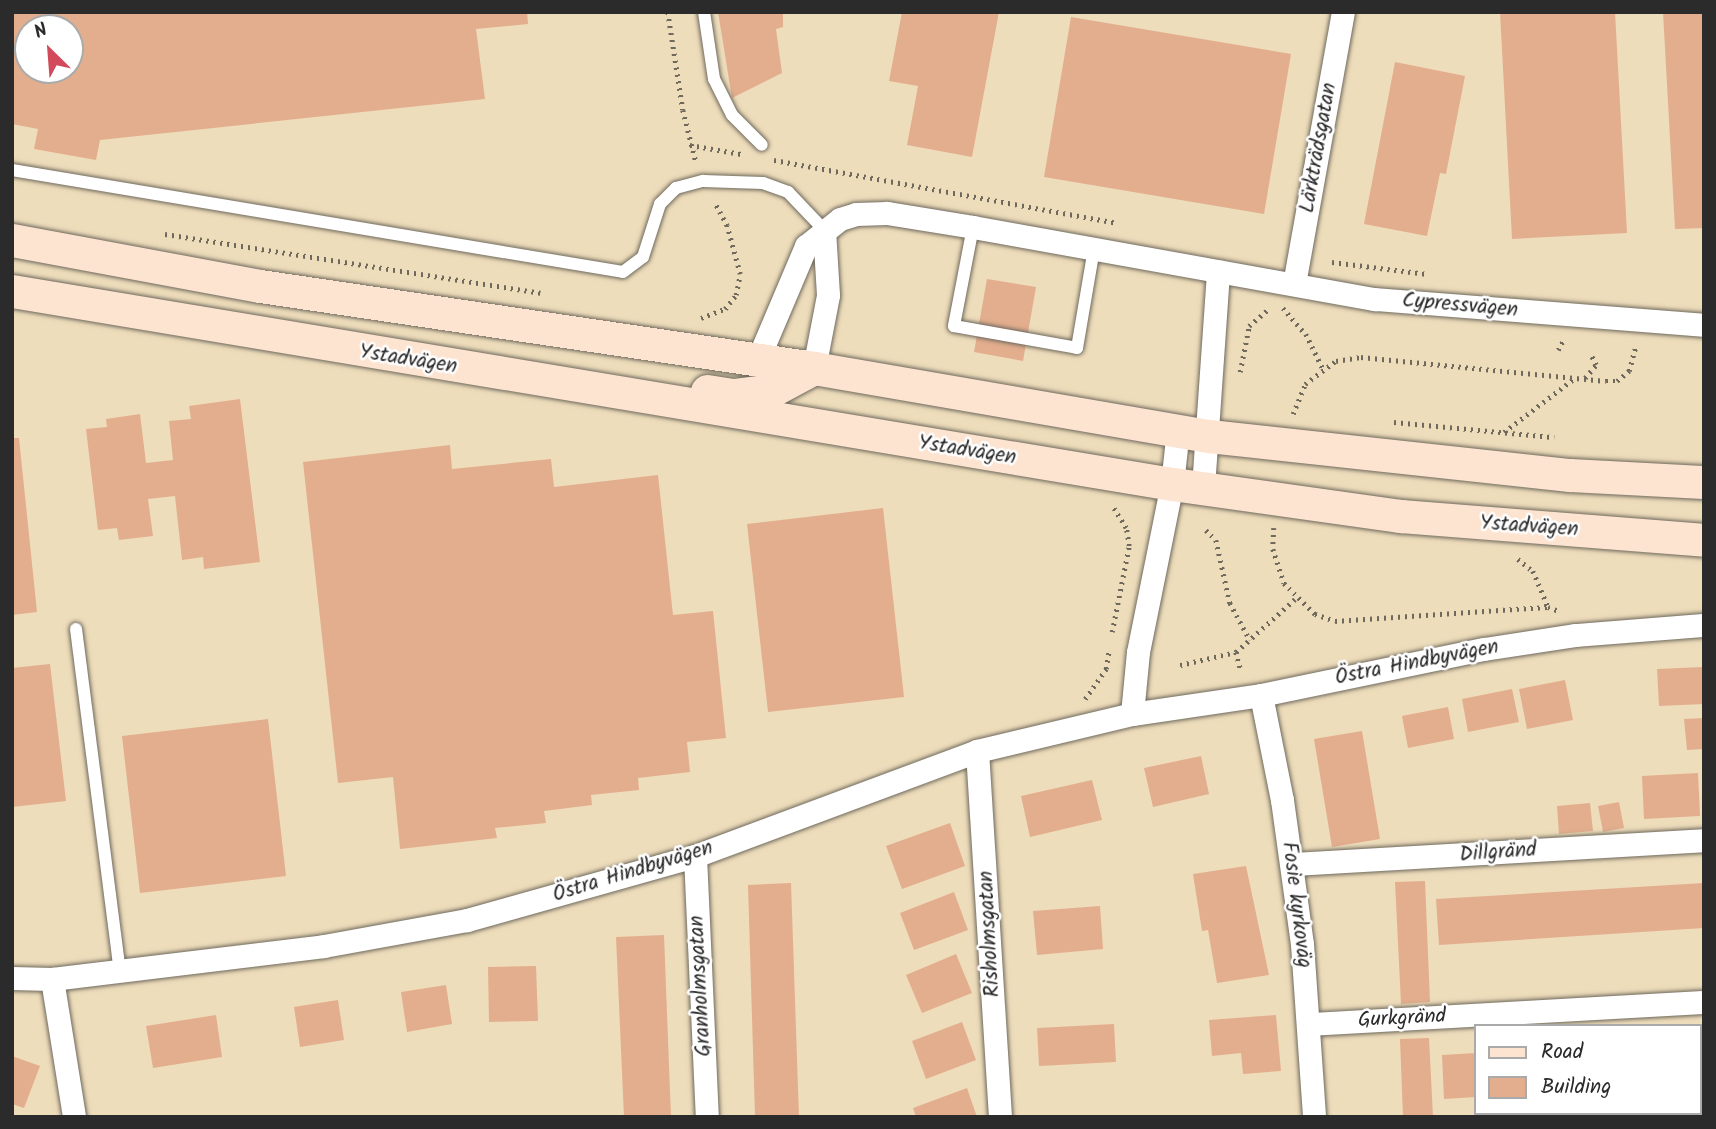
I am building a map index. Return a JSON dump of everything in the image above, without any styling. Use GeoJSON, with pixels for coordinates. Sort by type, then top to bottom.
{"type":"FeatureCollection","features":[{"type":"Feature","properties":{"kind":"main road"},"geometry":{"type":"LineString","coordinates":[[12,240],[261,286],[758,359],[1194,433],[1570,475],[1703,482]]}},
{"type":"Feature","properties":{"kind":"main road","name":"Ystadvägen"},"geometry":{"type":"LineString","coordinates":[[12,291],[235,331],[1187,485],[1401,516],[1704,540]]}},
{"type":"Feature","properties":{"kind":"main road","name":"Ystadvägen"},"geometry":{"type":"LineString","coordinates":[[235,331],[427,346],[733,396],[773,390],[814,368]]}},
{"type":"Feature","properties":{"kind":"street","name":"Lärkträdsgatan"},"geometry":{"type":"LineString","coordinates":[[1294,284],[1343,12]]}},
{"type":"Feature","properties":{"kind":"street","name":"Cypressvägen"},"geometry":{"type":"LineString","coordinates":[[758,359],[806,246],[824,230],[856,214],[887,213],[973,227],[1375,299],[1704,325]]}},
{"type":"Feature","properties":{"kind":"street"},"geometry":{"type":"LineString","coordinates":[[814,368],[828,295],[824,230]]}},
{"type":"Feature","properties":{"kind":"street"},"geometry":{"type":"LineString","coordinates":[[1132,715],[1138,652],[1187,485],[1218,272]]}},
{"type":"Feature","properties":{"kind":"street"},"geometry":{"type":"LineString","coordinates":[[1187,485],[1194,433]]}},
{"type":"Feature","properties":{"kind":"street","name":"Östra Hindbyvägen"},"geometry":{"type":"LineString","coordinates":[[12,978],[52,979],[324,946],[467,920],[695,856],[977,751],[1132,715],[1261,695],[1484,649],[1576,635],[1704,625]]}},
{"type":"Feature","properties":{"kind":"street","name":"Fosie kyrkoväg"},"geometry":{"type":"LineString","coordinates":[[1261,695],[1292,864],[1310,1024],[1314,1117]]}},
{"type":"Feature","properties":{"kind":"street","name":"Risholmsgatan"},"geometry":{"type":"LineString","coordinates":[[977,751],[1000,1117]]}},
{"type":"Feature","properties":{"kind":"street","name":"Dillgränd"},"geometry":{"type":"LineString","coordinates":[[1292,864],[1704,840]]}},
{"type":"Feature","properties":{"kind":"street","name":"Granholmsgatan"},"geometry":{"type":"LineString","coordinates":[[695,856],[707,1117]]}},
{"type":"Feature","properties":{"kind":"street"},"geometry":{"type":"LineString","coordinates":[[52,979],[74,1117]]}},
{"type":"Feature","properties":{"kind":"street","name":"Gurkgränd"},"geometry":{"type":"LineString","coordinates":[[1310,1024],[1704,1002]]}},
{"type":"Feature","properties":{"kind":"lane"},"geometry":{"type":"LineString","coordinates":[[704,12],[714,79],[732,115],[761,151]]}},
{"type":"Feature","properties":{"kind":"lane"},"geometry":{"type":"LineString","coordinates":[[12,170],[623,272],[643,257],[660,204],[676,188],[704,181],[763,183],[788,192],[824,230]]}},
{"type":"Feature","properties":{"kind":"lane"},"geometry":{"type":"LineString","coordinates":[[973,227],[954,326],[1077,348],[1094,249]]}},
{"type":"Feature","properties":{"kind":"lane"},"geometry":{"type":"LineString","coordinates":[[76,629],[120,972]]}},
{"type":"Feature","properties":{"kind":"path"},"geometry":{"type":"LineString","coordinates":[[668,12],[690,145],[704,181],[727,226],[740,274],[736,295],[725,309],[689,319]]}},
{"type":"Feature","properties":{"kind":"path"},"geometry":{"type":"LineString","coordinates":[[690,145],[748,155]]}},
{"type":"Feature","properties":{"kind":"path"},"geometry":{"type":"LineString","coordinates":[[761,151],[902,183]]}},
{"type":"Feature","properties":{"kind":"path"},"geometry":{"type":"LineString","coordinates":[[161,233],[554,295]]}},
{"type":"Feature","properties":{"kind":"path"},"geometry":{"type":"LineString","coordinates":[[1239,376],[1249,326],[1260,313],[1280,304],[1306,334],[1323,369]]}},
{"type":"Feature","properties":{"kind":"path"},"geometry":{"type":"LineString","coordinates":[[1558,350],[1560,341]]}},
{"type":"Feature","properties":{"kind":"path"},"geometry":{"type":"LineString","coordinates":[[1293,415],[1305,384],[1323,369],[1361,357],[1606,382],[1623,378],[1636,345]]}},
{"type":"Feature","properties":{"kind":"path"},"geometry":{"type":"LineString","coordinates":[[1584,378],[1596,365],[1590,353]]}},
{"type":"Feature","properties":{"kind":"path"},"geometry":{"type":"LineString","coordinates":[[1503,432],[1576,377]]}},
{"type":"Feature","properties":{"kind":"path"},"geometry":{"type":"LineString","coordinates":[[1285,421],[1298,423]]}},
{"type":"Feature","properties":{"kind":"path"},"geometry":{"type":"LineString","coordinates":[[1389,423],[1554,437]]}},
{"type":"Feature","properties":{"kind":"path"},"geometry":{"type":"LineString","coordinates":[[1063,731],[1106,668],[1129,546],[1126,528],[1108,501]]}},
{"type":"Feature","properties":{"kind":"path"},"geometry":{"type":"LineString","coordinates":[[1275,527],[1277,566],[1295,598],[1315,614],[1335,621],[1510,610]]}},
{"type":"Feature","properties":{"kind":"path"},"geometry":{"type":"LineString","coordinates":[[1206,530],[1216,540],[1230,603],[1250,640]]}},
{"type":"Feature","properties":{"kind":"path"},"geometry":{"type":"LineString","coordinates":[[1512,557],[1533,571],[1548,607]]}},
{"type":"Feature","properties":{"kind":"path"},"geometry":{"type":"LineString","coordinates":[[1180,665],[1236,652],[1295,598]]}},
{"type":"Feature","properties":{"kind":"path"},"geometry":{"type":"LineString","coordinates":[[1236,652],[1243,678]]}},
{"type":"Feature","properties":{"kind":"building"},"geometry":{"type":"Polygon","coordinates":[[[12,12],[527,12],[528,24],[476,29],[485,99],[100,140],[96,160],[34,149],[38,129],[12,124],[12,12]]]}},
{"type":"Feature","properties":{"kind":"building"},"geometry":{"type":"Polygon","coordinates":[[[718,12],[783,12],[783,27],[776,29],[782,73],[732,98],[718,12]]]}},
{"type":"Feature","properties":{"kind":"building"},"geometry":{"type":"Polygon","coordinates":[[[902,12],[999,12],[972,157],[907,145],[918,86],[889,81],[902,12]]]}},
{"type":"Feature","properties":{"kind":"building"},"geometry":{"type":"Polygon","coordinates":[[[1500,12],[1615,12],[1627,233],[1512,239],[1500,12]]]}},
{"type":"Feature","properties":{"kind":"building"},"geometry":{"type":"Polygon","coordinates":[[[1663,12],[1704,12],[1704,228],[1675,229],[1663,12]]]}},
{"type":"Feature","properties":{"kind":"building"},"geometry":{"type":"Polygon","coordinates":[[[1071,17],[1291,54],[1264,214],[1044,177],[1071,17]]]}},
{"type":"Feature","properties":{"kind":"building"},"geometry":{"type":"Polygon","coordinates":[[[1395,62],[1465,76],[1446,174],[1440,173],[1427,236],[1364,224],[1395,62]]]}},
{"type":"Feature","properties":{"kind":"building"},"geometry":{"type":"Polygon","coordinates":[[[987,279],[1036,287],[1023,361],[974,352],[987,279]]]}},
{"type":"Feature","properties":{"kind":"building"},"geometry":{"type":"Polygon","coordinates":[[[240,399],[260,562],[204,569],[203,557],[182,560],[175,496],[148,499],[153,536],[119,540],[117,528],[98,530],[86,429],[107,427],[106,419],[140,414],[146,463],[173,460],[169,421],[191,419],[189,406],[240,399]]]}},
{"type":"Feature","properties":{"kind":"building"},"geometry":{"type":"Polygon","coordinates":[[[12,438],[19,438],[37,612],[12,615],[12,438]]]}},
{"type":"Feature","properties":{"kind":"building"},"geometry":{"type":"Polygon","coordinates":[[[450,445],[452,469],[551,459],[554,487],[658,475],[673,615],[713,611],[726,738],[687,742],[690,772],[638,778],[639,790],[591,795],[592,805],[544,811],[546,823],[495,828],[497,838],[400,849],[393,777],[338,783],[303,462],[450,445]]]}},
{"type":"Feature","properties":{"kind":"building"},"geometry":{"type":"Polygon","coordinates":[[[883,508],[904,697],[768,712],[747,524],[883,508]]]}},
{"type":"Feature","properties":{"kind":"building"},"geometry":{"type":"Polygon","coordinates":[[[50,664],[66,801],[12,807],[12,668],[50,664]]]}},
{"type":"Feature","properties":{"kind":"building"},"geometry":{"type":"Polygon","coordinates":[[[1703,667],[1704,704],[1659,706],[1657,669],[1703,667]]]}},
{"type":"Feature","properties":{"kind":"building"},"geometry":{"type":"Polygon","coordinates":[[[1565,680],[1573,720],[1527,729],[1519,689],[1565,680]]]}},
{"type":"Feature","properties":{"kind":"building"},"geometry":{"type":"Polygon","coordinates":[[[1512,689],[1519,722],[1468,732],[1462,699],[1512,689]]]}},
{"type":"Feature","properties":{"kind":"building"},"geometry":{"type":"Polygon","coordinates":[[[1448,707],[1454,739],[1408,748],[1402,716],[1448,707]]]}},
{"type":"Feature","properties":{"kind":"building"},"geometry":{"type":"Polygon","coordinates":[[[1704,718],[1704,749],[1687,750],[1684,719],[1704,718]]]}},
{"type":"Feature","properties":{"kind":"building"},"geometry":{"type":"Polygon","coordinates":[[[268,719],[286,876],[140,893],[122,736],[268,719]]]}},
{"type":"Feature","properties":{"kind":"building"},"geometry":{"type":"Polygon","coordinates":[[[1362,731],[1380,839],[1332,847],[1314,739],[1362,731]]]}},
{"type":"Feature","properties":{"kind":"building"},"geometry":{"type":"Polygon","coordinates":[[[1201,756],[1209,794],[1153,807],[1144,768],[1201,756]]]}},
{"type":"Feature","properties":{"kind":"building"},"geometry":{"type":"Polygon","coordinates":[[[1698,773],[1700,816],[1644,819],[1642,776],[1698,773]]]}},
{"type":"Feature","properties":{"kind":"building"},"geometry":{"type":"Polygon","coordinates":[[[1092,780],[1102,820],[1030,837],[1021,796],[1092,780]]]}},
{"type":"Feature","properties":{"kind":"building"},"geometry":{"type":"Polygon","coordinates":[[[1619,802],[1624,828],[1603,832],[1598,806],[1619,802]]]}},
{"type":"Feature","properties":{"kind":"building"},"geometry":{"type":"Polygon","coordinates":[[[1590,803],[1593,831],[1559,834],[1557,806],[1590,803]]]}},
{"type":"Feature","properties":{"kind":"building"},"geometry":{"type":"Polygon","coordinates":[[[950,823],[965,866],[902,889],[886,846],[950,823]]]}},
{"type":"Feature","properties":{"kind":"building"},"geometry":{"type":"Polygon","coordinates":[[[1246,866],[1269,975],[1217,983],[1208,930],[1202,931],[1193,874],[1246,866]]]}},
{"type":"Feature","properties":{"kind":"building"},"geometry":{"type":"Polygon","coordinates":[[[1425,881],[1430,1002],[1401,1004],[1395,882],[1425,881]]]}},
{"type":"Feature","properties":{"kind":"building"},"geometry":{"type":"Polygon","coordinates":[[[791,883],[799,1117],[755,1117],[748,885],[791,883]]]}},
{"type":"Feature","properties":{"kind":"building"},"geometry":{"type":"Polygon","coordinates":[[[1704,883],[1704,928],[1439,945],[1436,899],[1704,883]]]}},
{"type":"Feature","properties":{"kind":"building"},"geometry":{"type":"Polygon","coordinates":[[[954,892],[968,930],[914,950],[900,913],[954,892]]]}},
{"type":"Feature","properties":{"kind":"building"},"geometry":{"type":"Polygon","coordinates":[[[1100,906],[1103,949],[1037,955],[1033,911],[1100,906]]]}},
{"type":"Feature","properties":{"kind":"building"},"geometry":{"type":"Polygon","coordinates":[[[664,935],[671,1117],[624,1117],[616,937],[664,935]]]}},
{"type":"Feature","properties":{"kind":"building"},"geometry":{"type":"Polygon","coordinates":[[[956,954],[972,993],[922,1013],[906,975],[956,954]]]}},
{"type":"Feature","properties":{"kind":"building"},"geometry":{"type":"Polygon","coordinates":[[[536,966],[538,1021],[489,1022],[488,967],[536,966]]]}},
{"type":"Feature","properties":{"kind":"building"},"geometry":{"type":"Polygon","coordinates":[[[446,985],[452,1024],[407,1032],[401,992],[446,985]]]}},
{"type":"Feature","properties":{"kind":"building"},"geometry":{"type":"Polygon","coordinates":[[[338,1000],[344,1040],[300,1047],[294,1007],[338,1000]]]}},
{"type":"Feature","properties":{"kind":"building"},"geometry":{"type":"Polygon","coordinates":[[[216,1015],[222,1057],[153,1068],[146,1026],[216,1015]]]}},
{"type":"Feature","properties":{"kind":"building"},"geometry":{"type":"Polygon","coordinates":[[[1276,1015],[1281,1071],[1243,1074],[1241,1053],[1212,1056],[1209,1020],[1276,1015]]]}},
{"type":"Feature","properties":{"kind":"building"},"geometry":{"type":"Polygon","coordinates":[[[962,1022],[976,1060],[926,1079],[912,1041],[962,1022]]]}},
{"type":"Feature","properties":{"kind":"building"},"geometry":{"type":"Polygon","coordinates":[[[1114,1024],[1116,1062],[1039,1066],[1037,1028],[1114,1024]]]}},
{"type":"Feature","properties":{"kind":"building"},"geometry":{"type":"Polygon","coordinates":[[[1429,1038],[1433,1117],[1403,1117],[1400,1039],[1429,1038]]]}},
{"type":"Feature","properties":{"kind":"building"},"geometry":{"type":"Polygon","coordinates":[[[1702,1042],[1704,1042],[1702,1086],[1702,1042]]]}},
{"type":"Feature","properties":{"kind":"building"},"geometry":{"type":"Polygon","coordinates":[[[1474,1053],[1474,1097],[1444,1099],[1442,1055],[1474,1053]]]}},
{"type":"Feature","properties":{"kind":"building"},"geometry":{"type":"Polygon","coordinates":[[[12,1056],[40,1066],[24,1108],[12,1104],[12,1056]]]}},
{"type":"Feature","properties":{"kind":"building"},"geometry":{"type":"Polygon","coordinates":[[[967,1088],[977,1117],[916,1117],[913,1108],[967,1088]]]}}]}
